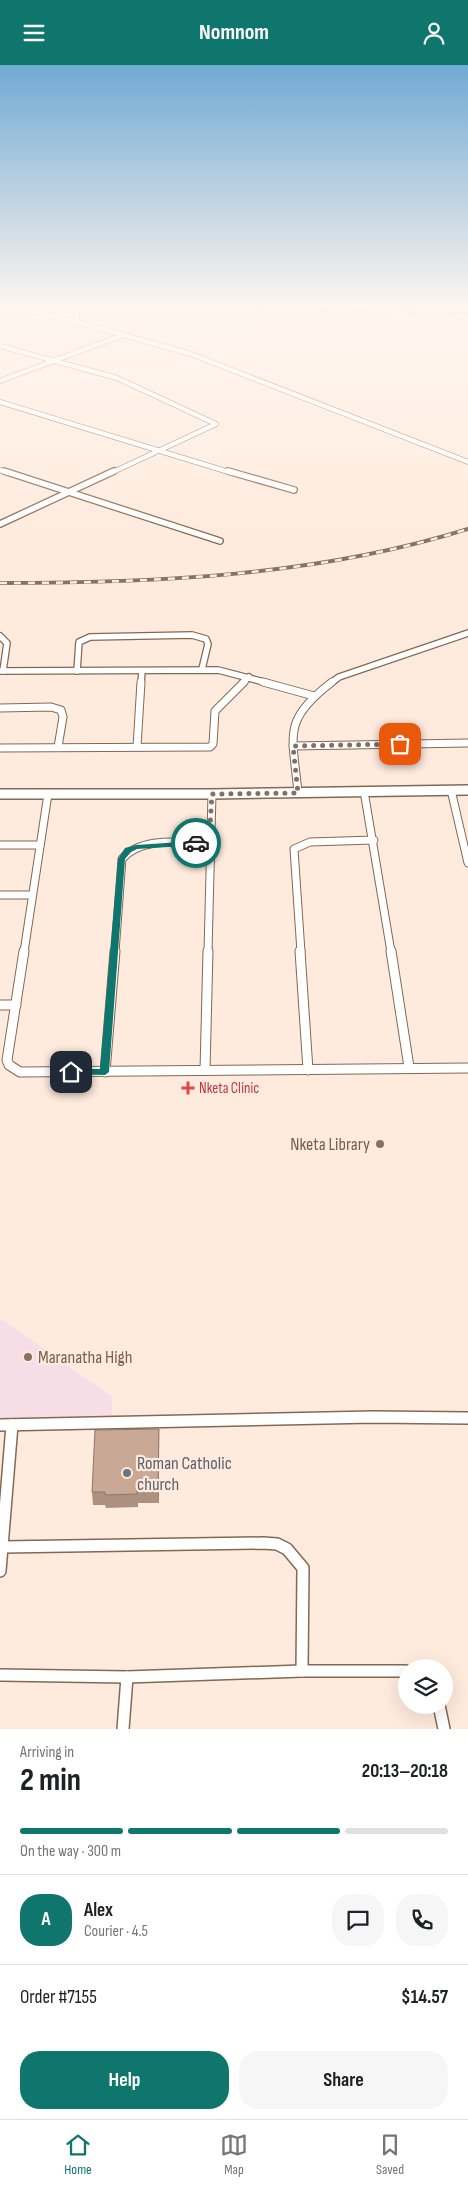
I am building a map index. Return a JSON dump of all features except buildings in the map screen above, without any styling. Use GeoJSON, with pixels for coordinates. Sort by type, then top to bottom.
{"type":"FeatureCollection","features":[{"type":"Feature","properties":{"kind":"street"},"geometry":{"type":"LineString","coordinates":[[0,524],[214,427],[215,422],[130,384]]}},
{"type":"Feature","properties":{"kind":"street"},"geometry":{"type":"LineString","coordinates":[[269,384],[468,462]]}},
{"type":"Feature","properties":{"kind":"street"},"geometry":{"type":"LineString","coordinates":[[0,402],[160,452],[294,490]]}},
{"type":"Feature","properties":{"kind":"street"},"geometry":{"type":"LineString","coordinates":[[0,470],[220,541]]}},
{"type":"Feature","properties":{"kind":"street"},"geometry":{"type":"LineString","coordinates":[[298,793],[292,728],[295,720],[314,696],[339,677],[468,633]]}},
{"type":"Feature","properties":{"kind":"street"},"geometry":{"type":"LineString","coordinates":[[77,671],[78,646],[84,639],[105,636],[163,635],[192,635],[206,639],[208,649],[202,669]]}},
{"type":"Feature","properties":{"kind":"street"},"geometry":{"type":"LineString","coordinates":[[0,636],[7,643],[1,671],[218,670],[314,696]]}},
{"type":"Feature","properties":{"kind":"street"},"geometry":{"type":"LineString","coordinates":[[137,747],[142,671]]}},
{"type":"Feature","properties":{"kind":"street"},"geometry":{"type":"LineString","coordinates":[[0,747],[204,748],[212,745],[215,711],[249,677]]}},
{"type":"Feature","properties":{"kind":"street"},"geometry":{"type":"LineString","coordinates":[[0,707],[51,707],[60,710],[63,717],[58,747]]}},
{"type":"Feature","properties":{"kind":"street"},"geometry":{"type":"LineString","coordinates":[[293,746],[468,743]]}},
{"type":"Feature","properties":{"kind":"street"},"geometry":{"type":"LineString","coordinates":[[451,790],[468,863]]}},
{"type":"Feature","properties":{"kind":"street"},"geometry":{"type":"LineString","coordinates":[[0,794],[212,794],[468,790]]}},
{"type":"Feature","properties":{"kind":"street"},"geometry":{"type":"LineString","coordinates":[[364,791],[374,840],[409,1067]]}},
{"type":"Feature","properties":{"kind":"street"},"geometry":{"type":"LineString","coordinates":[[48,794],[23,944],[7,1061],[9,1065],[20,1072],[308,1070],[409,1067],[468,1068]]}},
{"type":"Feature","properties":{"kind":"street"},"geometry":{"type":"LineString","coordinates":[[205,1070],[209,843],[212,794]]}},
{"type":"Feature","properties":{"kind":"street"},"geometry":{"type":"LineString","coordinates":[[308,1070],[294,849],[310,842],[374,840]]}},
{"type":"Feature","properties":{"kind":"street"},"geometry":{"type":"LineString","coordinates":[[105,1072],[122,859],[128,850],[136,847],[157,844],[209,843]]}},
{"type":"Feature","properties":{"kind":"street"},"geometry":{"type":"LineString","coordinates":[[0,845],[40,845]]}},
{"type":"Feature","properties":{"kind":"street"},"geometry":{"type":"LineString","coordinates":[[0,895],[32,895]]}},
{"type":"Feature","properties":{"kind":"street"},"geometry":{"type":"LineString","coordinates":[[0,1005],[16,1005]]}},
{"type":"Feature","properties":{"kind":"street"},"geometry":{"type":"LineString","coordinates":[[0,1571],[3,1547],[6,1425],[363,1417],[468,1418]]}},
{"type":"Feature","properties":{"kind":"street"},"geometry":{"type":"LineString","coordinates":[[3,1547],[263,1543],[276,1543],[287,1547],[296,1555],[303,1568],[302,1671]]}},
{"type":"Feature","properties":{"kind":"street"},"geometry":{"type":"LineString","coordinates":[[0,1675],[127,1677],[302,1671],[398,1671]]}},
{"type":"Feature","properties":{"kind":"street"},"geometry":{"type":"LineString","coordinates":[[123,1729],[127,1677]]}},
{"type":"Feature","properties":{"kind":"street"},"geometry":{"type":"LineString","coordinates":[[441,1714],[444,1729]]}},
{"type":"Feature","properties":{"kind":"shaded area","name":"Maranatha High"},"geometry":{"type":"Polygon","coordinates":[[[0,1318],[112,1397],[112,1419],[0,1422],[0,1318]]]}},
{"type":"Feature","properties":{"kind":"railway"},"geometry":{"type":"LineString","coordinates":[[0,583],[118,581],[236,574],[354,557],[411,545],[468,529]]}},
{"type":"Feature","properties":{"kind":"way so far"},"geometry":{"type":"LineString","coordinates":[[196,843],[209,843],[212,794],[298,793],[293,746],[400,744]]}},
{"type":"Feature","properties":{"kind":"place","name":"Nketa Clinic"},"geometry":{"type":"Point","coordinates":[188,1088]}},
{"type":"Feature","properties":{"kind":"place","name":"Nketa Library"},"geometry":{"type":"Point","coordinates":[380,1144]}},
{"type":"Feature","properties":{"kind":"place","name":"Maranatha High"},"geometry":{"type":"Point","coordinates":[28,1357]}},
{"type":"Feature","properties":{"kind":"place","name":"Roman Catholic church"},"geometry":{"type":"Point","coordinates":[127,1473]}},
{"type":"Feature","properties":{"kind":"route"},"geometry":{"type":"LineString","coordinates":[[71,1072],[105,1072],[122,859],[124,854],[136,847],[157,844],[196,843]]}}]}
